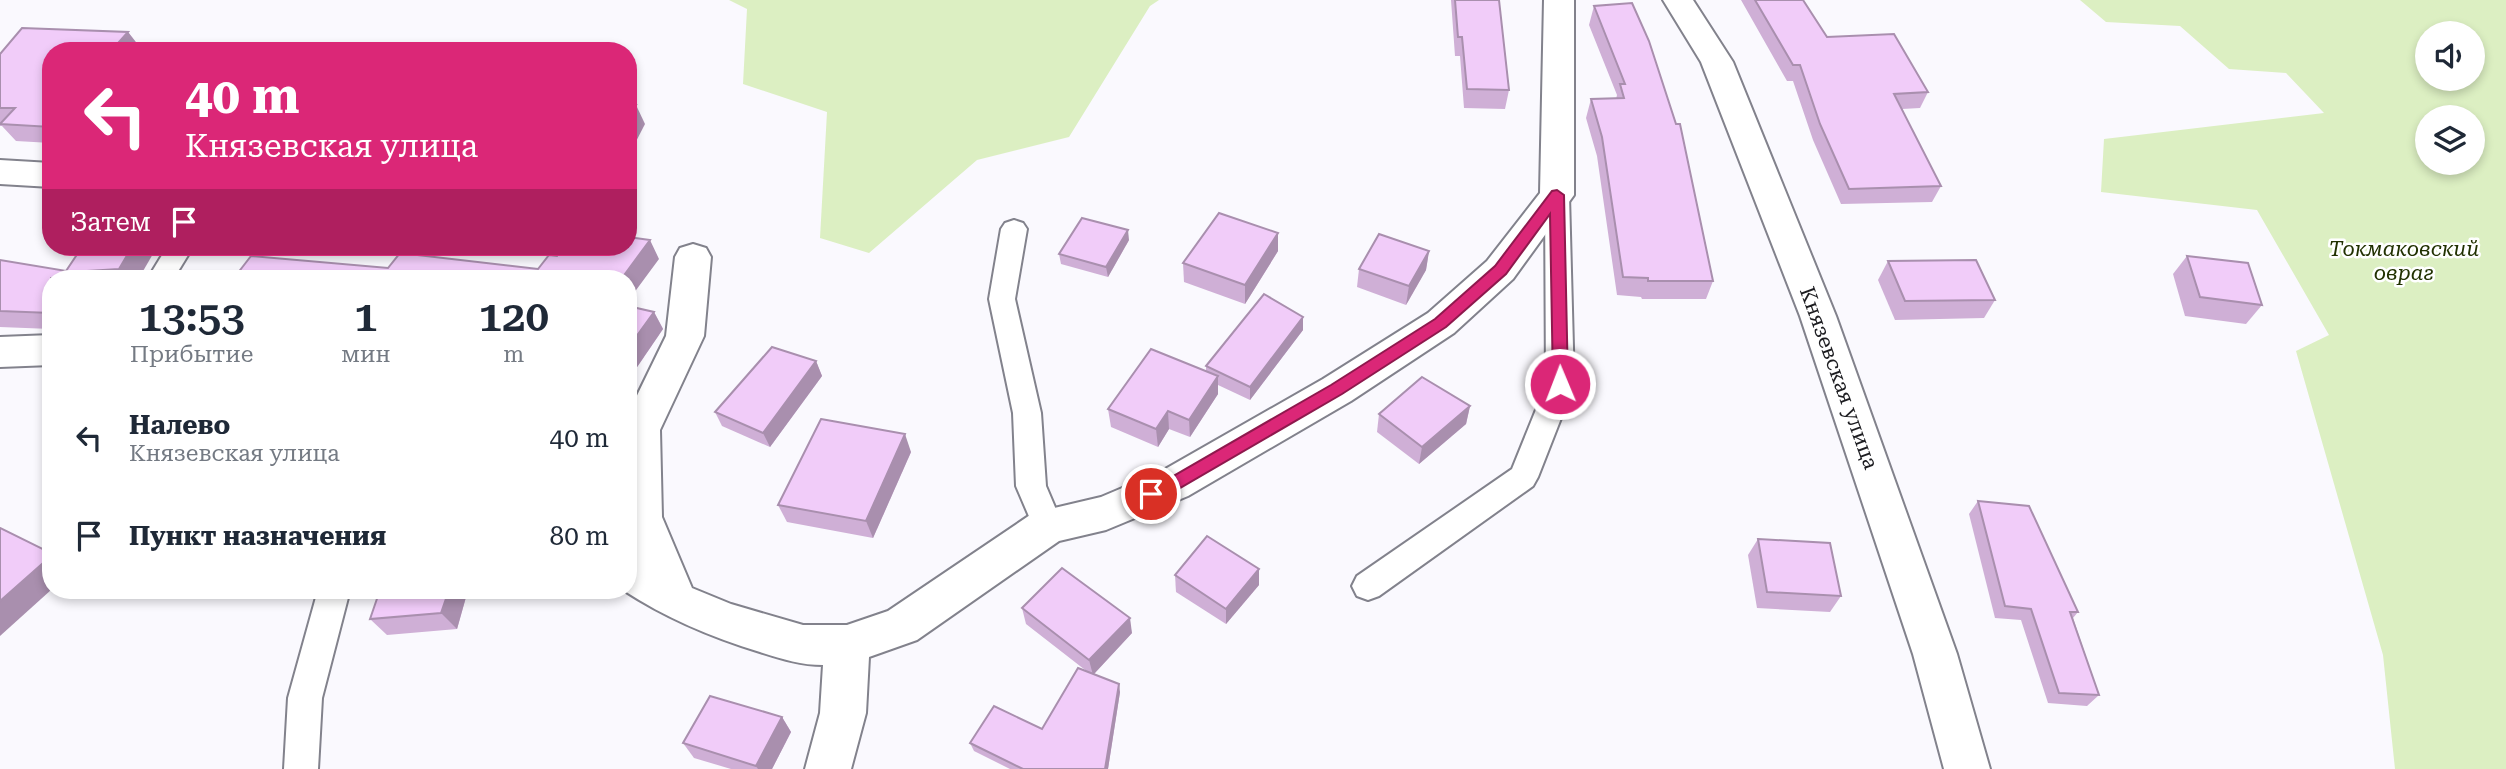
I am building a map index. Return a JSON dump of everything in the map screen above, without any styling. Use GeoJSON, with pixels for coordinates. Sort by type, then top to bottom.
{"type":"FeatureCollection","features":[{"type":"Feature","properties":{"kind":"street"},"geometry":{"type":"LineString","coordinates":[[637,576],[676,601],[726,622],[803,645],[847,645],[902,626],[1048,526],[1106,513],[1174,484],[1337,390],[1429,331],[1500,270],[1557,195],[1559,0]]}},
{"type":"Feature","properties":{"kind":"street","name":"Князевская улица"},"geometry":{"type":"LineString","coordinates":[[1678,0],[1717,62],[1818,316],[1935,654],[1967,769]]}},
{"type":"Feature","properties":{"kind":"street"},"geometry":{"type":"LineString","coordinates":[[0,172],[42,174]]}},
{"type":"Feature","properties":{"kind":"street"},"geometry":{"type":"LineString","coordinates":[[676,601],[641,517],[640,430],[685,336],[693,257]]}},
{"type":"Feature","properties":{"kind":"street"},"geometry":{"type":"LineString","coordinates":[[0,352],[42,350]]}},
{"type":"Feature","properties":{"kind":"street"},"geometry":{"type":"LineString","coordinates":[[828,769],[843,713],[847,645]]}},
{"type":"Feature","properties":{"kind":"lane"},"geometry":{"type":"LineString","coordinates":[[1368,586],[1523,477],[1560,384],[1557,195]]}},
{"type":"Feature","properties":{"kind":"lane"},"geometry":{"type":"LineString","coordinates":[[1014,229],[1002,299],[1027,413],[1031,486],[1048,526]]}},
{"type":"Feature","properties":{"kind":"lane"},"geometry":{"type":"LineString","coordinates":[[301,769],[306,698],[332,599]]}},
{"type":"Feature","properties":{"kind":"green space"},"geometry":{"type":"Polygon","coordinates":[[[729,0],[1159,0],[1150,6],[1069,137],[977,160],[869,253],[820,238],[827,112],[743,84],[747,9],[729,0]]]}},
{"type":"Feature","properties":{"kind":"green space","name":"Токмаковский овраг"},"geometry":{"type":"Polygon","coordinates":[[[2080,0],[2506,0],[2506,769],[2395,769],[2383,655],[2296,351],[2329,335],[2257,210],[2101,192],[2104,139],[2324,113],[2286,73],[2229,69],[2180,26],[2106,22],[2080,0]]]}},
{"type":"Feature","properties":{"kind":"building"},"geometry":{"type":"Polygon","coordinates":[[[1455,0],[1499,0],[1509,90],[1467,89],[1455,0]]]}},
{"type":"Feature","properties":{"kind":"building"},"geometry":{"type":"Polygon","coordinates":[[[1755,0],[1803,0],[1827,37],[1894,34],[1928,92],[1894,94],[1941,186],[1849,189],[1820,124],[1800,65],[1793,65],[1755,0]]]}},
{"type":"Feature","properties":{"kind":"building"},"geometry":{"type":"Polygon","coordinates":[[[1632,3],[1649,41],[1676,124],[1680,124],[1713,281],[1648,281],[1648,278],[1623,277],[1602,137],[1591,99],[1624,98],[1620,84],[1625,84],[1594,6],[1632,3]]]}},
{"type":"Feature","properties":{"kind":"building"},"geometry":{"type":"Polygon","coordinates":[[[22,28],[128,32],[119,42],[42,42],[42,126],[0,124],[15,108],[0,108],[0,54],[22,28]]]}},
{"type":"Feature","properties":{"kind":"building"},"geometry":{"type":"Polygon","coordinates":[[[1219,213],[1278,233],[1245,285],[1183,263],[1219,213]]]}},
{"type":"Feature","properties":{"kind":"building"},"geometry":{"type":"Polygon","coordinates":[[[1082,218],[1128,230],[1106,267],[1059,254],[1082,218]]]}},
{"type":"Feature","properties":{"kind":"building"},"geometry":{"type":"Polygon","coordinates":[[[1379,234],[1429,251],[1409,286],[1359,269],[1379,234]]]}},
{"type":"Feature","properties":{"kind":"building"},"geometry":{"type":"Polygon","coordinates":[[[637,238],[650,240],[628,270],[240,270],[251,256],[388,268],[398,256],[426,256],[538,269],[548,256],[637,256],[637,238]]]}},
{"type":"Feature","properties":{"kind":"building"},"geometry":{"type":"Polygon","coordinates":[[[76,256],[127,256],[119,269],[67,270],[76,256]]]}},
{"type":"Feature","properties":{"kind":"building"},"geometry":{"type":"Polygon","coordinates":[[[2187,256],[2248,263],[2262,305],[2200,297],[2187,256]]]}},
{"type":"Feature","properties":{"kind":"building"},"geometry":{"type":"Polygon","coordinates":[[[0,260],[60,270],[42,270],[42,313],[0,311],[0,260]]]}},
{"type":"Feature","properties":{"kind":"building"},"geometry":{"type":"Polygon","coordinates":[[[1976,260],[1995,300],[1905,301],[1888,261],[1976,260]]]}},
{"type":"Feature","properties":{"kind":"building"},"geometry":{"type":"Polygon","coordinates":[[[1264,294],[1303,317],[1250,387],[1206,366],[1264,294]]]}},
{"type":"Feature","properties":{"kind":"building"},"geometry":{"type":"Polygon","coordinates":[[[637,308],[654,312],[637,336],[637,308]]]}},
{"type":"Feature","properties":{"kind":"building"},"geometry":{"type":"Polygon","coordinates":[[[772,347],[816,361],[763,433],[715,412],[772,347]]]}},
{"type":"Feature","properties":{"kind":"building"},"geometry":{"type":"Polygon","coordinates":[[[1151,349],[1218,376],[1189,420],[1168,411],[1156,429],[1108,409],[1151,349]]]}},
{"type":"Feature","properties":{"kind":"building"},"geometry":{"type":"Polygon","coordinates":[[[1422,377],[1470,406],[1422,447],[1379,414],[1422,377]]]}},
{"type":"Feature","properties":{"kind":"building"},"geometry":{"type":"Polygon","coordinates":[[[821,419],[905,434],[866,521],[778,505],[821,419]]]}},
{"type":"Feature","properties":{"kind":"building"},"geometry":{"type":"Polygon","coordinates":[[[1978,501],[2029,506],[2078,612],[2070,612],[2099,695],[2059,693],[2031,609],[2005,606],[1978,501]]]}},
{"type":"Feature","properties":{"kind":"building"},"geometry":{"type":"Polygon","coordinates":[[[0,528],[42,549],[42,564],[0,601],[0,528]]]}},
{"type":"Feature","properties":{"kind":"building"},"geometry":{"type":"Polygon","coordinates":[[[1207,536],[1259,569],[1226,609],[1175,575],[1207,536]]]}},
{"type":"Feature","properties":{"kind":"building"},"geometry":{"type":"Polygon","coordinates":[[[1758,539],[1830,543],[1841,596],[1767,592],[1758,539]]]}},
{"type":"Feature","properties":{"kind":"building"},"geometry":{"type":"Polygon","coordinates":[[[1062,568],[1130,618],[1089,660],[1022,608],[1062,568]]]}},
{"type":"Feature","properties":{"kind":"building"},"geometry":{"type":"Polygon","coordinates":[[[377,599],[446,599],[441,613],[370,619],[377,599]]]}},
{"type":"Feature","properties":{"kind":"building"},"geometry":{"type":"Polygon","coordinates":[[[1078,668],[1119,684],[1105,769],[1023,769],[970,743],[994,706],[1042,729],[1078,668]]]}},
{"type":"Feature","properties":{"kind":"building"},"geometry":{"type":"Polygon","coordinates":[[[710,696],[782,717],[756,766],[683,743],[710,696]]]}},
{"type":"Feature","properties":{"kind":"route"},"geometry":{"type":"LineString","coordinates":[[1151,494],[1174,484],[1337,390],[1441,323],[1500,270],[1557,195],[1560,384]]}}]}
